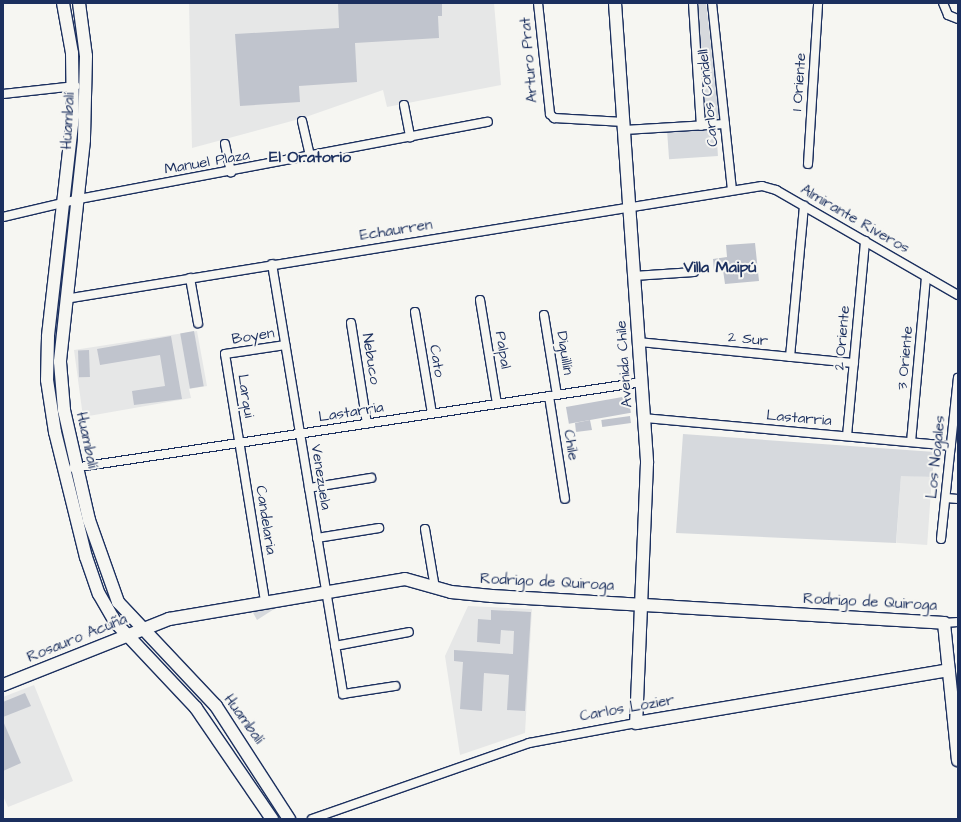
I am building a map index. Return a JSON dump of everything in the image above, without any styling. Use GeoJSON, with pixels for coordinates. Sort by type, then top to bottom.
{"type":"FeatureCollection","features":[{"type":"Feature","properties":{"kind":"street","name":"Huambalí"},"geometry":{"type":"LineString","coordinates":[[63,3],[71,39],[74,86],[66,202],[47,365],[48,395],[64,470],[94,583],[125,636],[201,714],[272,819]]}},
{"type":"Feature","properties":{"kind":"street","name":"Huambalí"},"geometry":{"type":"LineString","coordinates":[[79,3],[86,84],[79,199],[60,346],[62,395],[76,467],[109,585],[121,607],[140,629],[216,706],[289,819]]}},
{"type":"Feature","properties":{"kind":"street","name":"Arturo Prat"},"geometry":{"type":"LineString","coordinates":[[538,3],[550,114],[554,118],[624,126]]}},
{"type":"Feature","properties":{"kind":"street","name":"Avenida Chile"},"geometry":{"type":"LineString","coordinates":[[615,3],[642,382],[647,498],[640,604],[636,723]]}},
{"type":"Feature","properties":{"kind":"street","name":"Carlos Condell"},"geometry":{"type":"LineString","coordinates":[[693,3],[701,126]]}},
{"type":"Feature","properties":{"kind":"street","name":"Carlos Condell"},"geometry":{"type":"LineString","coordinates":[[712,3],[732,190]]}},
{"type":"Feature","properties":{"kind":"street","name":"1 Oriente"},"geometry":{"type":"LineString","coordinates":[[808,164],[818,3]]}},
{"type":"Feature","properties":{"kind":"street"},"geometry":{"type":"LineString","coordinates":[[943,3],[948,15],[958,20]]}},
{"type":"Feature","properties":{"kind":"street"},"geometry":{"type":"LineString","coordinates":[[3,94],[86,84]]}},
{"type":"Feature","properties":{"kind":"street"},"geometry":{"type":"LineString","coordinates":[[404,105],[410,137]]}},
{"type":"Feature","properties":{"kind":"street"},"geometry":{"type":"LineString","coordinates":[[302,121],[310,157]]}},
{"type":"Feature","properties":{"kind":"street","name":"Manuel Plaza"},"geometry":{"type":"LineString","coordinates":[[3,217],[79,199],[231,172],[488,122]]}},
{"type":"Feature","properties":{"kind":"street"},"geometry":{"type":"LineString","coordinates":[[624,126],[701,126],[725,124]]}},
{"type":"Feature","properties":{"kind":"street"},"geometry":{"type":"LineString","coordinates":[[225,144],[231,172]]}},
{"type":"Feature","properties":{"kind":"street","name":"Almirante Riveros"},"geometry":{"type":"LineString","coordinates":[[732,190],[767,186],[958,295]]}},
{"type":"Feature","properties":{"kind":"street","name":"Echaurren"},"geometry":{"type":"LineString","coordinates":[[65,299],[629,205],[732,190]]}},
{"type":"Feature","properties":{"kind":"street"},"geometry":{"type":"LineString","coordinates":[[790,357],[804,206]]}},
{"type":"Feature","properties":{"kind":"street","name":"2 Oriente"},"geometry":{"type":"LineString","coordinates":[[847,436],[865,241]]}},
{"type":"Feature","properties":{"kind":"street","name":"Venezuela"},"geometry":{"type":"LineString","coordinates":[[272,264],[343,694],[394,686]]}},
{"type":"Feature","properties":{"kind":"street"},"geometry":{"type":"LineString","coordinates":[[634,276],[694,272]]}},
{"type":"Feature","properties":{"kind":"street","name":"3 Oriente"},"geometry":{"type":"LineString","coordinates":[[911,442],[926,277]]}},
{"type":"Feature","properties":{"kind":"street"},"geometry":{"type":"LineString","coordinates":[[190,278],[198,323]]}},
{"type":"Feature","properties":{"kind":"street","name":"Palpal"},"geometry":{"type":"LineString","coordinates":[[480,300],[497,404]]}},
{"type":"Feature","properties":{"kind":"street","name":"Cato"},"geometry":{"type":"LineString","coordinates":[[415,312],[432,414]]}},
{"type":"Feature","properties":{"kind":"street","name":"Diguillín"},"geometry":{"type":"LineString","coordinates":[[544,315],[553,395]]}},
{"type":"Feature","properties":{"kind":"street","name":"Nebuco"},"geometry":{"type":"LineString","coordinates":[[351,323],[367,424]]}},
{"type":"Feature","properties":{"kind":"street","name":"2 Sur"},"geometry":{"type":"LineString","coordinates":[[639,342],[854,363]]}},
{"type":"Feature","properties":{"kind":"street","name":"Boyen"},"geometry":{"type":"LineString","coordinates":[[225,354],[286,345]]}},
{"type":"Feature","properties":{"kind":"street","name":"Larqui"},"geometry":{"type":"LineString","coordinates":[[225,354],[240,443]]}},
{"type":"Feature","properties":{"kind":"street","name":"Los Nogales"},"geometry":{"type":"LineString","coordinates":[[941,540],[958,378]]}},
{"type":"Feature","properties":{"kind":"street","name":"Lastarria"},"geometry":{"type":"LineString","coordinates":[[64,470],[642,382]]}},
{"type":"Feature","properties":{"kind":"street","name":"Chile"},"geometry":{"type":"LineString","coordinates":[[553,395],[565,499]]}},
{"type":"Feature","properties":{"kind":"street","name":"Lastarria"},"geometry":{"type":"LineString","coordinates":[[644,418],[951,446]]}},
{"type":"Feature","properties":{"kind":"street","name":"Candelaria"},"geometry":{"type":"LineString","coordinates":[[240,443],[265,601]]}},
{"type":"Feature","properties":{"kind":"street"},"geometry":{"type":"LineString","coordinates":[[309,488],[371,478]]}},
{"type":"Feature","properties":{"kind":"street"},"geometry":{"type":"LineString","coordinates":[[946,498],[958,499]]}},
{"type":"Feature","properties":{"kind":"street"},"geometry":{"type":"LineString","coordinates":[[317,538],[378,528]]}},
{"type":"Feature","properties":{"kind":"street"},"geometry":{"type":"LineString","coordinates":[[425,529],[435,588]]}},
{"type":"Feature","properties":{"kind":"street","name":"Rodrigo de Quiroga"},"geometry":{"type":"LineString","coordinates":[[140,629],[169,619],[326,590],[400,579],[435,588],[486,596],[958,622]]}},
{"type":"Feature","properties":{"kind":"street"},"geometry":{"type":"LineString","coordinates":[[944,622],[954,669],[958,760]]}},
{"type":"Feature","properties":{"kind":"street","name":"Rosauro Acuña"},"geometry":{"type":"LineString","coordinates":[[3,685],[140,629]]}},
{"type":"Feature","properties":{"kind":"street"},"geometry":{"type":"LineString","coordinates":[[335,646],[410,632]]}},
{"type":"Feature","properties":{"kind":"street","name":"Carlos Lozier"},"geometry":{"type":"LineString","coordinates":[[312,819],[529,743],[636,723],[954,669]]}},
{"type":"Feature","properties":{"kind":"shaded area"},"geometry":{"type":"Polygon","coordinates":[[[189,3],[494,3],[501,85],[387,107],[383,90],[303,118],[192,148],[189,3]]]}},
{"type":"Feature","properties":{"kind":"shaded area"},"geometry":{"type":"Polygon","coordinates":[[[694,3],[706,3],[720,119],[705,120],[694,3]]]}},
{"type":"Feature","properties":{"kind":"shaded area"},"geometry":{"type":"Polygon","coordinates":[[[716,128],[718,156],[669,159],[667,131],[716,128]]]}},
{"type":"Feature","properties":{"kind":"shaded area"},"geometry":{"type":"Polygon","coordinates":[[[197,331],[207,386],[189,389],[191,398],[83,417],[74,350],[197,331]]]}},
{"type":"Feature","properties":{"kind":"shaded area"},"geometry":{"type":"Polygon","coordinates":[[[683,434],[935,452],[932,477],[901,476],[896,543],[676,533],[683,434]]]}},
{"type":"Feature","properties":{"kind":"shaded area"},"geometry":{"type":"Polygon","coordinates":[[[901,475],[932,477],[927,545],[896,543],[901,475]]]}},
{"type":"Feature","properties":{"kind":"shaded area"},"geometry":{"type":"Polygon","coordinates":[[[282,604],[257,620],[251,609],[282,604]]]}},
{"type":"Feature","properties":{"kind":"shaded area"},"geometry":{"type":"Polygon","coordinates":[[[468,606],[532,609],[525,733],[460,755],[445,656],[468,606]]]}},
{"type":"Feature","properties":{"kind":"shaded area"},"geometry":{"type":"Polygon","coordinates":[[[34,685],[73,781],[8,807],[3,796],[3,697],[34,685]]]}},
{"type":"Feature","properties":{"kind":"building"},"geometry":{"type":"Polygon","coordinates":[[[338,3],[442,3],[442,16],[438,16],[439,38],[355,43],[357,82],[299,86],[300,102],[240,106],[235,34],[339,28],[338,3]]]}},
{"type":"Feature","properties":{"kind":"building"},"geometry":{"type":"Polygon","coordinates":[[[755,243],[759,281],[725,284],[723,270],[714,271],[713,259],[727,257],[726,245],[755,243]]]}},
{"type":"Feature","properties":{"kind":"building"},"geometry":{"type":"Polygon","coordinates":[[[194,331],[204,386],[190,389],[180,333],[194,331]]]}},
{"type":"Feature","properties":{"kind":"building"},"geometry":{"type":"Polygon","coordinates":[[[171,336],[182,399],[134,405],[132,391],[165,386],[160,355],[100,365],[97,349],[171,336]]]}},
{"type":"Feature","properties":{"kind":"building"},"geometry":{"type":"Polygon","coordinates":[[[78,350],[89,350],[90,377],[79,377],[78,350]]]}},
{"type":"Feature","properties":{"kind":"building"},"geometry":{"type":"Polygon","coordinates":[[[628,396],[631,413],[569,424],[566,407],[628,396]]]}},
{"type":"Feature","properties":{"kind":"building"},"geometry":{"type":"Polygon","coordinates":[[[630,416],[631,423],[602,427],[601,420],[630,416]]]}},
{"type":"Feature","properties":{"kind":"building"},"geometry":{"type":"Polygon","coordinates":[[[590,420],[592,430],[576,432],[575,423],[590,420]]]}},
{"type":"Feature","properties":{"kind":"building"},"geometry":{"type":"Polygon","coordinates":[[[491,610],[531,612],[525,711],[507,710],[509,675],[484,673],[482,711],[460,709],[463,662],[454,661],[454,650],[513,654],[514,631],[501,630],[500,644],[477,642],[478,619],[491,620],[491,610]]]}},
{"type":"Feature","properties":{"kind":"building"},"geometry":{"type":"Polygon","coordinates":[[[25,693],[31,706],[3,717],[3,702],[25,693]]]}},
{"type":"Feature","properties":{"kind":"building"},"geometry":{"type":"Polygon","coordinates":[[[3,721],[21,763],[3,771],[3,721]]]}},
{"type":"Feature","properties":{"kind":"district","name":"El Oratorio"},"geometry":{"type":"Point","coordinates":[310,157]}},
{"type":"Feature","properties":{"kind":"district","name":"Villa Maipú"},"geometry":{"type":"Point","coordinates":[720,267]}}]}
